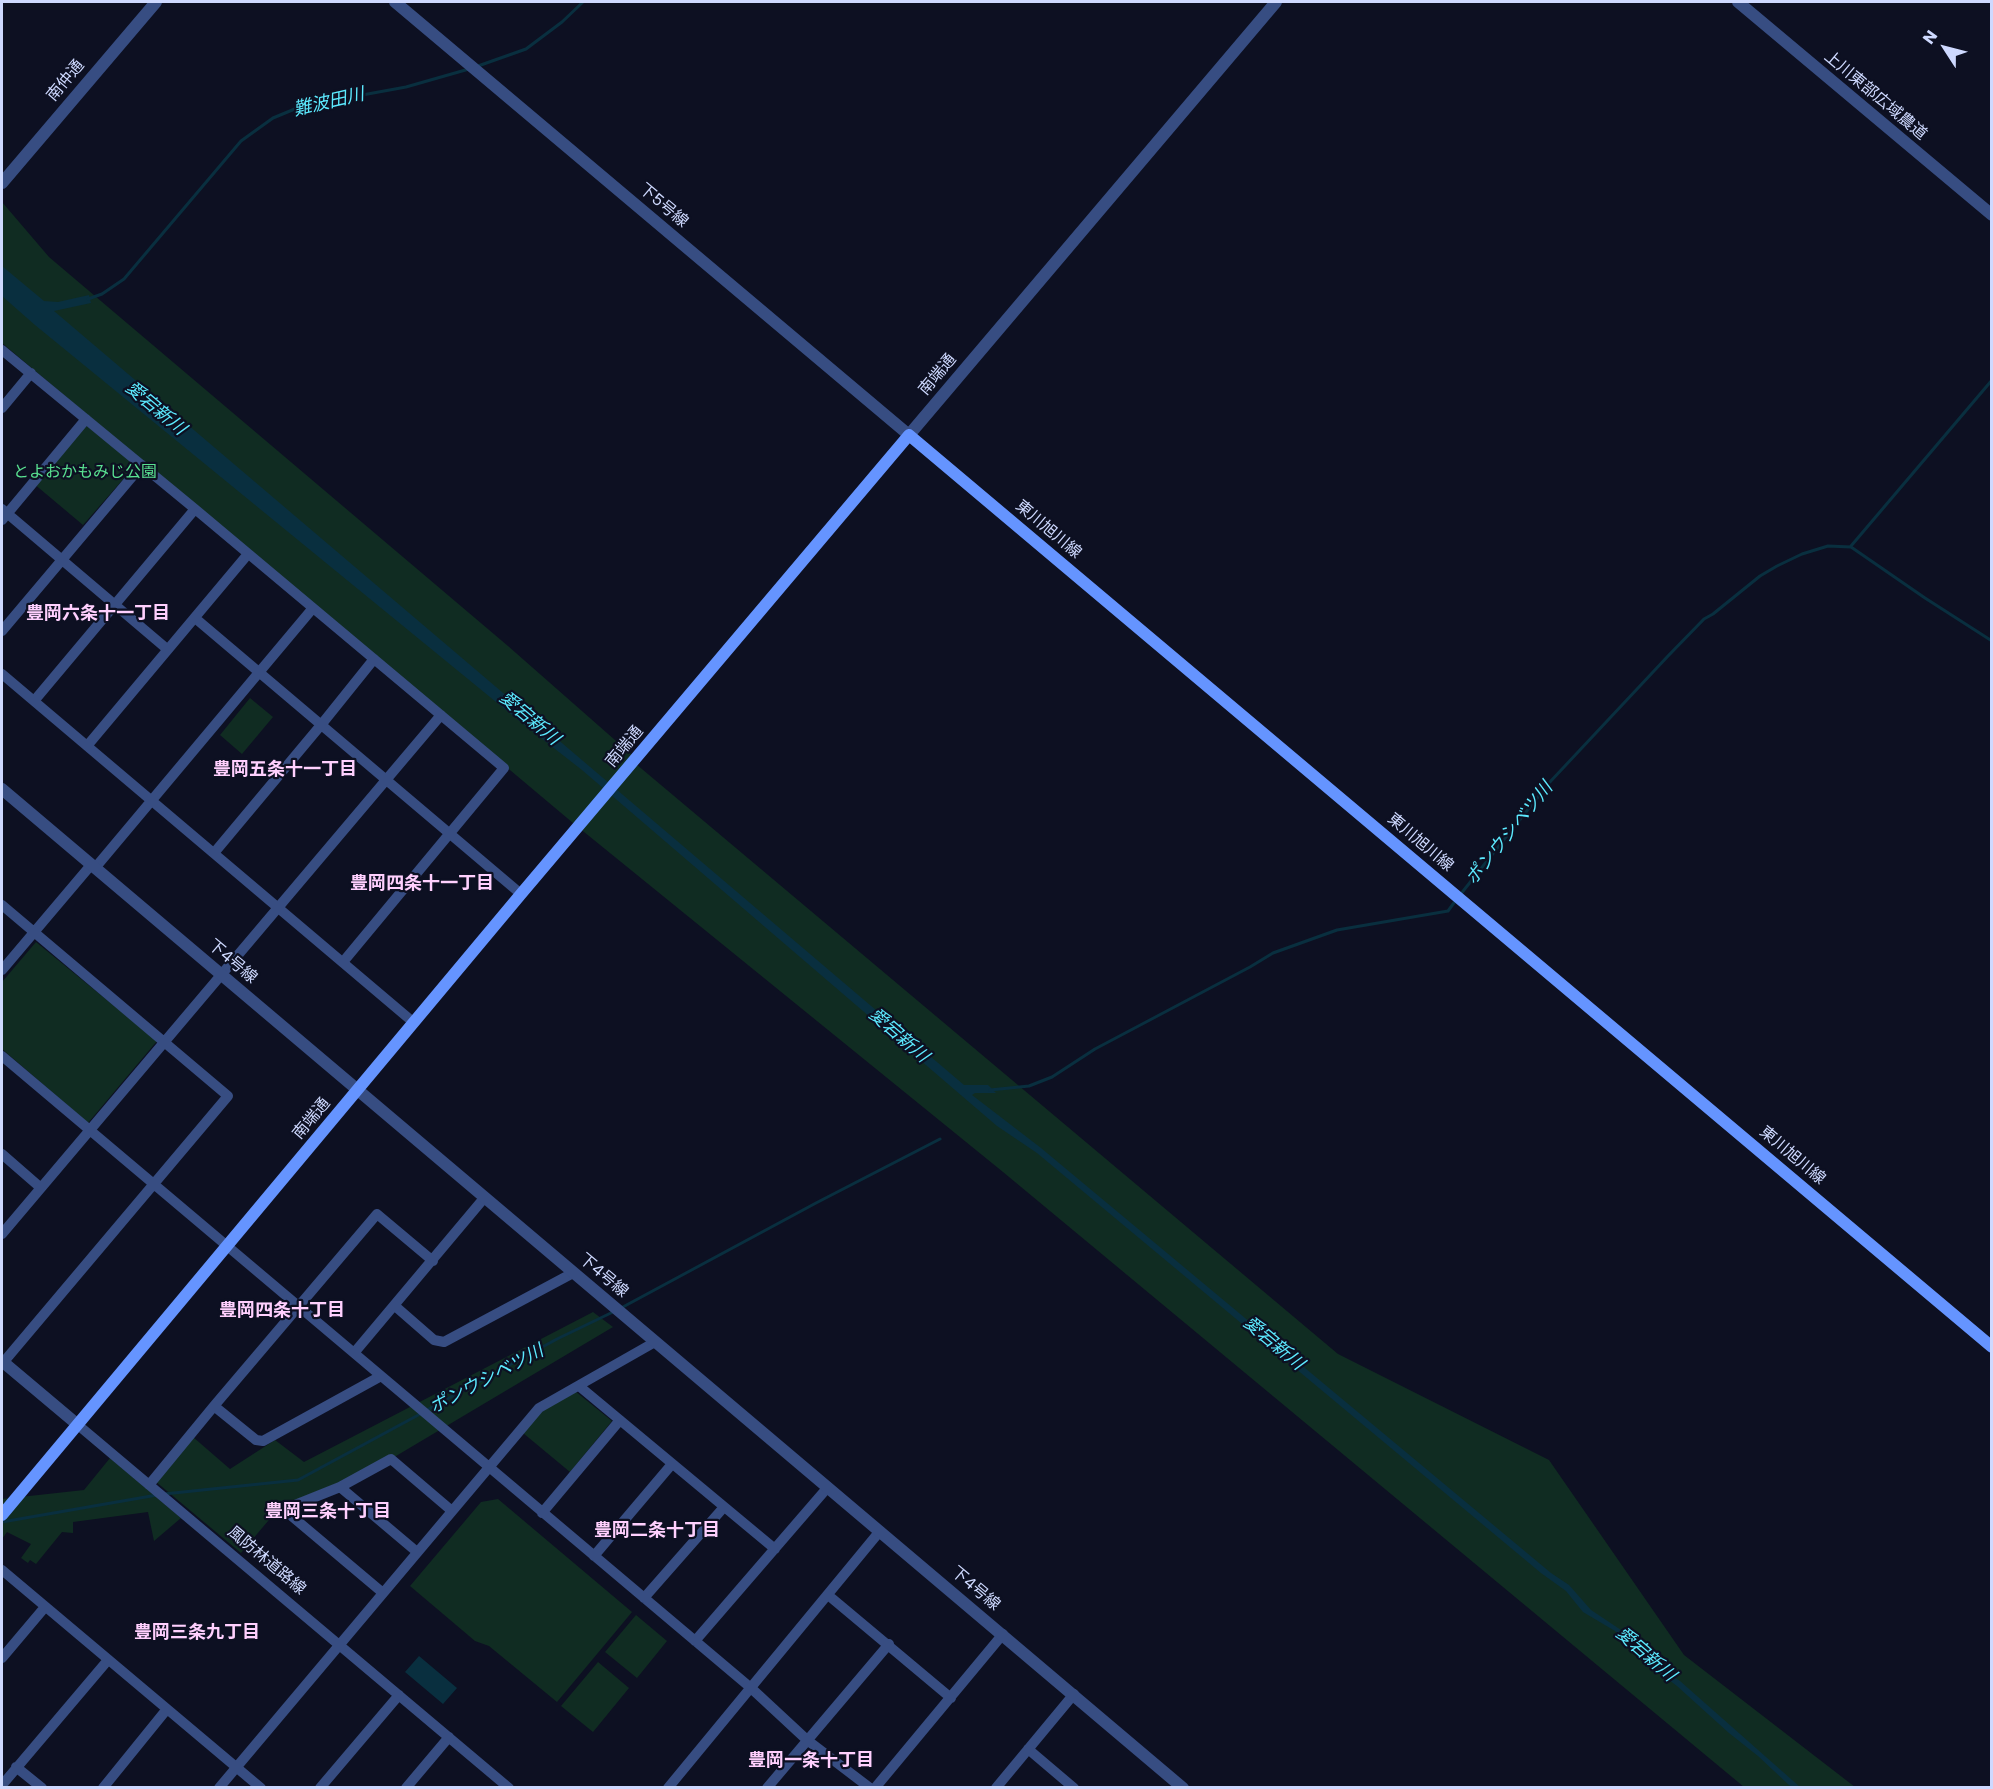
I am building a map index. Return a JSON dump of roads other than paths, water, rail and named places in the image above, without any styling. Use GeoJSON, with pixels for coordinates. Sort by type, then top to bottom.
{"type":"FeatureCollection","features":[{"type":"Feature","properties":{"kind":"main road","name":"南端通"},"geometry":{"type":"LineString","coordinates":[[3,1513],[413,1022],[909,435]]}},
{"type":"Feature","properties":{"kind":"main road","name":"東川旭川線"},"geometry":{"type":"LineString","coordinates":[[909,435],[1992,1347]]}},
{"type":"Feature","properties":{"kind":"street","name":"南仲通"},"geometry":{"type":"LineString","coordinates":[[2,183],[156,2]]}},
{"type":"Feature","properties":{"kind":"street","name":"下5号線"},"geometry":{"type":"LineString","coordinates":[[396,2],[909,435]]}},
{"type":"Feature","properties":{"kind":"street","name":"南端通"},"geometry":{"type":"LineString","coordinates":[[909,435],[1276,2]]}},
{"type":"Feature","properties":{"kind":"street","name":"上川東部広域農道"},"geometry":{"type":"LineString","coordinates":[[1738,2],[1992,215]]}},
{"type":"Feature","properties":{"kind":"street"},"geometry":{"type":"LineString","coordinates":[[2,350],[504,768],[343,962]]}},
{"type":"Feature","properties":{"kind":"street"},"geometry":{"type":"LineString","coordinates":[[2,408],[31,373]]}},
{"type":"Feature","properties":{"kind":"street"},"geometry":{"type":"LineString","coordinates":[[86,419],[3,514],[168,649]]}},
{"type":"Feature","properties":{"kind":"street"},"geometry":{"type":"LineString","coordinates":[[2,631],[142,465]]}},
{"type":"Feature","properties":{"kind":"street"},"geometry":{"type":"LineString","coordinates":[[34,701],[195,509]]}},
{"type":"Feature","properties":{"kind":"street"},"geometry":{"type":"LineString","coordinates":[[87,746],[248,554]]}},
{"type":"Feature","properties":{"kind":"street"},"geometry":{"type":"LineString","coordinates":[[2,970],[33,932],[151,801],[313,608]]}},
{"type":"Feature","properties":{"kind":"street"},"geometry":{"type":"LineString","coordinates":[[195,618],[521,894]]}},
{"type":"Feature","properties":{"kind":"street"},"geometry":{"type":"LineString","coordinates":[[214,853],[374,659]]}},
{"type":"Feature","properties":{"kind":"street"},"geometry":{"type":"LineString","coordinates":[[2,674],[413,1022]]}},
{"type":"Feature","properties":{"kind":"street"},"geometry":{"type":"LineString","coordinates":[[2,1234],[441,715]]}},
{"type":"Feature","properties":{"kind":"street","name":"下4号線"},"geometry":{"type":"LineString","coordinates":[[2,789],[1183,1788]]}},
{"type":"Feature","properties":{"kind":"street"},"geometry":{"type":"LineString","coordinates":[[2,905],[228,1096],[2,1362]]}},
{"type":"Feature","properties":{"kind":"street"},"geometry":{"type":"LineString","coordinates":[[2,1056],[751,1688],[807,1740],[870,1788]]}},
{"type":"Feature","properties":{"kind":"street"},"geometry":{"type":"LineString","coordinates":[[2,1154],[41,1188]]}},
{"type":"Feature","properties":{"kind":"street"},"geometry":{"type":"LineString","coordinates":[[354,1353],[485,1197]]}},
{"type":"Feature","properties":{"kind":"street"},"geometry":{"type":"LineString","coordinates":[[151,1486],[214,1406],[377,1214],[433,1261]]}},
{"type":"Feature","properties":{"kind":"street"},"geometry":{"type":"LineString","coordinates":[[394,1306],[434,1340],[444,1342],[573,1273]]}},
{"type":"Feature","properties":{"kind":"street"},"geometry":{"type":"LineString","coordinates":[[219,1788],[539,1408],[655,1342]]}},
{"type":"Feature","properties":{"kind":"street","name":"風防林道路線"},"geometry":{"type":"LineString","coordinates":[[2,1362],[449,1737],[495,1783],[509,1788]]}},
{"type":"Feature","properties":{"kind":"street"},"geometry":{"type":"LineString","coordinates":[[214,1406],[256,1440],[263,1440],[381,1376]]}},
{"type":"Feature","properties":{"kind":"street"},"geometry":{"type":"LineString","coordinates":[[579,1386],[775,1549]]}},
{"type":"Feature","properties":{"kind":"street"},"geometry":{"type":"LineString","coordinates":[[542,1513],[620,1420]]}},
{"type":"Feature","properties":{"kind":"street"},"geometry":{"type":"LineString","coordinates":[[383,1593],[288,1513],[296,1505],[340,1487],[391,1459],[452,1511]]}},
{"type":"Feature","properties":{"kind":"street"},"geometry":{"type":"LineString","coordinates":[[594,1556],[672,1464]]}},
{"type":"Feature","properties":{"kind":"street"},"geometry":{"type":"LineString","coordinates":[[340,1487],[417,1552]]}},
{"type":"Feature","properties":{"kind":"street"},"geometry":{"type":"LineString","coordinates":[[695,1641],[828,1487]]}},
{"type":"Feature","properties":{"kind":"street"},"geometry":{"type":"LineString","coordinates":[[644,1598],[724,1507]]}},
{"type":"Feature","properties":{"kind":"street"},"geometry":{"type":"LineString","coordinates":[[668,1788],[880,1531]]}},
{"type":"Feature","properties":{"kind":"street"},"geometry":{"type":"LineString","coordinates":[[2,1570],[261,1788]]}},
{"type":"Feature","properties":{"kind":"street"},"geometry":{"type":"LineString","coordinates":[[828,1595],[951,1698]]}},
{"type":"Feature","properties":{"kind":"street"},"geometry":{"type":"LineString","coordinates":[[2,1658],[45,1607]]}},
{"type":"Feature","properties":{"kind":"street"},"geometry":{"type":"LineString","coordinates":[[875,1788],[1003,1634]]}},
{"type":"Feature","properties":{"kind":"street"},"geometry":{"type":"LineString","coordinates":[[767,1788],[889,1644]]}},
{"type":"Feature","properties":{"kind":"street"},"geometry":{"type":"LineString","coordinates":[[2,1785],[108,1660]]}},
{"type":"Feature","properties":{"kind":"street"},"geometry":{"type":"LineString","coordinates":[[996,1788],[1074,1694]]}},
{"type":"Feature","properties":{"kind":"street"},"geometry":{"type":"LineString","coordinates":[[320,1788],[399,1695]]}},
{"type":"Feature","properties":{"kind":"street"},"geometry":{"type":"LineString","coordinates":[[103,1788],[167,1709]]}},
{"type":"Feature","properties":{"kind":"street"},"geometry":{"type":"LineString","coordinates":[[406,1788],[449,1737]]}},
{"type":"Feature","properties":{"kind":"street"},"geometry":{"type":"LineString","coordinates":[[1028,1749],[1074,1788]]}},
{"type":"Feature","properties":{"kind":"street"},"geometry":{"type":"LineString","coordinates":[[16,1767],[42,1788]]}},
{"type":"Feature","properties":{"kind":"water","name":"愛宕新川"},"geometry":{"type":"Polygon","coordinates":[[[2,266],[44,301],[58,302],[89,295],[91,303],[54,311],[964,1085],[988,1085],[996,1093],[972,1095],[1041,1148],[1551,1573],[1569,1585],[1591,1610],[1621,1630],[1640,1653],[1680,1681],[1800,1787],[1789,1785],[1677,1686],[1637,1656],[1615,1631],[1583,1612],[1566,1591],[1541,1573],[1037,1153],[997,1126],[582,770],[35,325],[2,296],[2,266]]]}},
{"type":"Feature","properties":{"kind":"water"},"geometry":{"type":"Polygon","coordinates":[[[419,1656],[457,1688],[443,1704],[405,1672],[419,1656]]]}},
{"type":"Feature","properties":{"kind":"waterway","name":"難波田川"},"geometry":{"type":"LineString","coordinates":[[478,66],[526,49],[562,22],[583,2]]}},
{"type":"Feature","properties":{"kind":"waterway","name":"難波田川"},"geometry":{"type":"LineString","coordinates":[[88,299],[102,294],[124,279],[241,141],[273,118],[302,106],[406,87],[469,69]]}},
{"type":"Feature","properties":{"kind":"waterway"},"geometry":{"type":"LineString","coordinates":[[1851,546],[1992,380]]}},
{"type":"Feature","properties":{"kind":"waterway","name":"ポンウシベツ川"},"geometry":{"type":"LineString","coordinates":[[1460,895],[1549,783],[1704,619],[1760,576],[1802,554],[1828,546],[1851,547],[1992,641]]}},
{"type":"Feature","properties":{"kind":"waterway","name":"ポンウシベツ川"},"geometry":{"type":"LineString","coordinates":[[990,1090],[1029,1086],[1052,1077],[1095,1049],[1273,953],[1337,930],[1448,911],[1456,900]]}},
{"type":"Feature","properties":{"kind":"waterway","name":"ポンウシベツ川"},"geometry":{"type":"LineString","coordinates":[[621,1308],[940,1139]]}},
{"type":"Feature","properties":{"kind":"waterway","name":"ポンウシベツ川"},"geometry":{"type":"LineString","coordinates":[[427,1410],[557,1339],[615,1311]]}},
{"type":"Feature","properties":{"kind":"waterway","name":"ポンウシベツ川"},"geometry":{"type":"LineString","coordinates":[[164,1494],[298,1480],[422,1413]]}},
{"type":"Feature","properties":{"kind":"waterway","name":"ポンウシベツ川"},"geometry":{"type":"LineString","coordinates":[[2,1522],[157,1495]]}},
{"type":"Feature","properties":{"kind":"district","name":"豊岡六条十一丁目"},"geometry":{"type":"Point","coordinates":[98,614]}},
{"type":"Feature","properties":{"kind":"district","name":"豊岡五条十一丁目"},"geometry":{"type":"Point","coordinates":[285,770]}},
{"type":"Feature","properties":{"kind":"district","name":"豊岡四条十一丁目"},"geometry":{"type":"Point","coordinates":[422,884]}},
{"type":"Feature","properties":{"kind":"district","name":"豊岡四条十丁目"},"geometry":{"type":"Point","coordinates":[282,1311]}},
{"type":"Feature","properties":{"kind":"district","name":"豊岡三条十丁目"},"geometry":{"type":"Point","coordinates":[328,1512]}},
{"type":"Feature","properties":{"kind":"district","name":"豊岡二条十丁目"},"geometry":{"type":"Point","coordinates":[657,1531]}},
{"type":"Feature","properties":{"kind":"district","name":"豊岡三条九丁目"},"geometry":{"type":"Point","coordinates":[197,1633]}},
{"type":"Feature","properties":{"kind":"district","name":"豊岡一条十丁目"},"geometry":{"type":"Point","coordinates":[811,1761]}},
{"type":"Feature","properties":{"kind":"park label","name":"とよおかもみじ公園"},"geometry":{"type":"Point","coordinates":[85,473]}}]}
